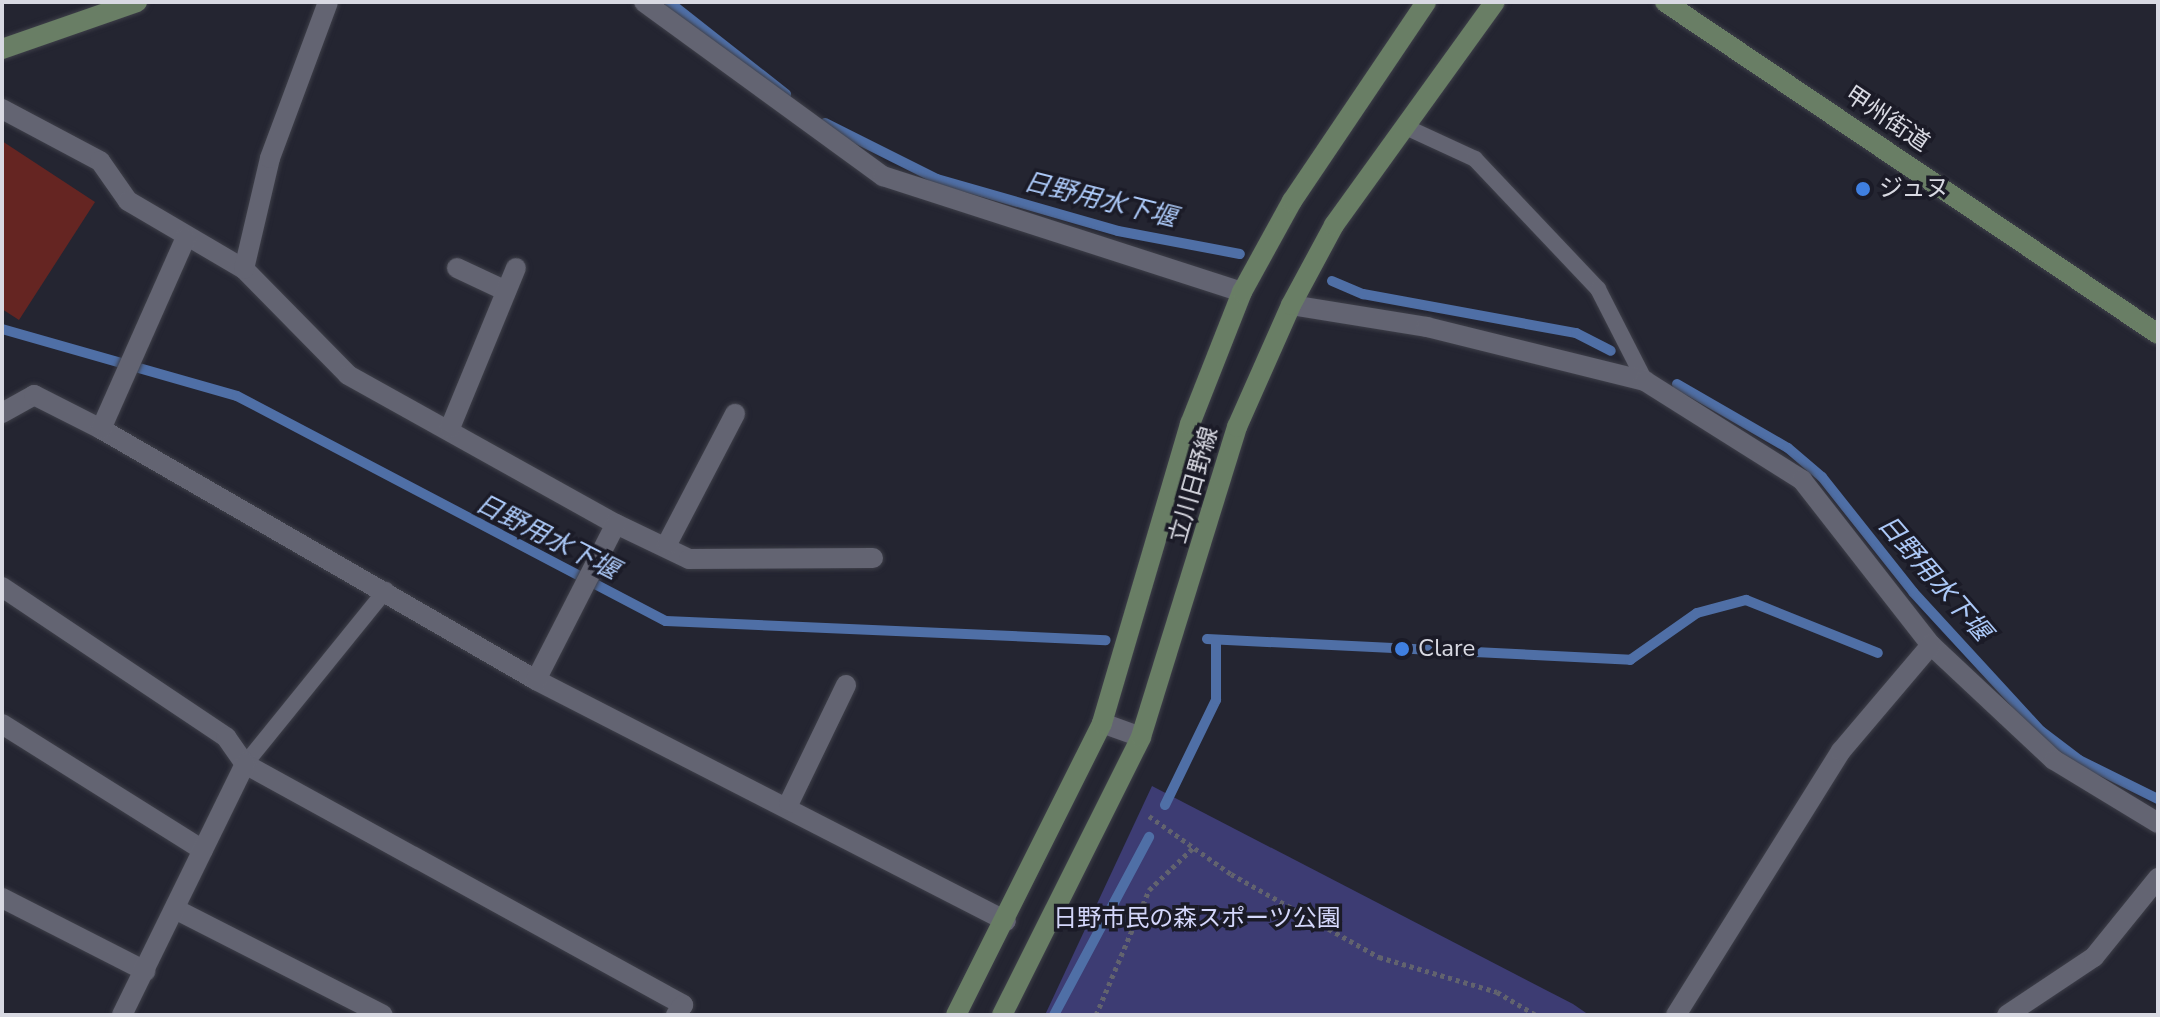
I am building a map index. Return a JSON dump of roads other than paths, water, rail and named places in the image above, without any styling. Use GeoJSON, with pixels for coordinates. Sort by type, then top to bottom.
{"type":"FeatureCollection","features":[{"type":"Feature","properties":{"kind":"main road"},"geometry":{"type":"LineString","coordinates":[[2,49],[137,2]]}},
{"type":"Feature","properties":{"kind":"main road","name":"立川日野線"},"geometry":{"type":"LineString","coordinates":[[956,1015],[1006,921],[1102,723],[1190,424],[1242,292],[1292,201],[1426,2]]}},
{"type":"Feature","properties":{"kind":"main road","name":"立川日野線"},"geometry":{"type":"LineString","coordinates":[[1002,1015],[1141,737],[1237,427],[1291,305],[1334,225],[1495,2]]}},
{"type":"Feature","properties":{"kind":"main road","name":"甲州街道"},"geometry":{"type":"LineString","coordinates":[[1665,2],[2158,334]]}},
{"type":"Feature","properties":{"kind":"street"},"geometry":{"type":"LineString","coordinates":[[244,269],[270,158],[328,2]]}},
{"type":"Feature","properties":{"kind":"street"},"geometry":{"type":"LineString","coordinates":[[644,2],[883,176],[1242,292]]}},
{"type":"Feature","properties":{"kind":"street"},"geometry":{"type":"LineString","coordinates":[[2,109],[100,161],[128,201],[185,239],[244,269],[348,375],[450,428],[616,524],[667,544],[689,559],[873,558]]}},
{"type":"Feature","properties":{"kind":"street"},"geometry":{"type":"LineString","coordinates":[[101,429],[185,239]]}},
{"type":"Feature","properties":{"kind":"street"},"geometry":{"type":"LineString","coordinates":[[457,268],[506,291]]}},
{"type":"Feature","properties":{"kind":"street"},"geometry":{"type":"LineString","coordinates":[[450,428],[516,268]]}},
{"type":"Feature","properties":{"kind":"street"},"geometry":{"type":"LineString","coordinates":[[1291,305],[1427,327],[1645,381],[1802,480],[1931,645],[2054,760],[2158,823]]}},
{"type":"Feature","properties":{"kind":"street"},"geometry":{"type":"LineString","coordinates":[[2,413],[34,395],[101,429],[386,590],[536,680],[789,803],[1006,921]]}},
{"type":"Feature","properties":{"kind":"street"},"geometry":{"type":"LineString","coordinates":[[667,544],[735,414]]}},
{"type":"Feature","properties":{"kind":"street"},"geometry":{"type":"LineString","coordinates":[[536,680],[616,524]]}},
{"type":"Feature","properties":{"kind":"street"},"geometry":{"type":"LineString","coordinates":[[2,587],[226,737],[245,764],[683,1005],[676,1015]]}},
{"type":"Feature","properties":{"kind":"street"},"geometry":{"type":"LineString","coordinates":[[1676,1015],[1841,751],[1931,645]]}},
{"type":"Feature","properties":{"kind":"street"},"geometry":{"type":"LineString","coordinates":[[789,803],[846,685]]}},
{"type":"Feature","properties":{"kind":"street"},"geometry":{"type":"LineString","coordinates":[[1102,723],[1141,737]]}},
{"type":"Feature","properties":{"kind":"street"},"geometry":{"type":"LineString","coordinates":[[2,724],[203,850]]}},
{"type":"Feature","properties":{"kind":"street"},"geometry":{"type":"LineString","coordinates":[[122,1015],[245,764]]}},
{"type":"Feature","properties":{"kind":"street"},"geometry":{"type":"LineString","coordinates":[[2007,1015],[2094,957],[2158,878]]}},
{"type":"Feature","properties":{"kind":"street"},"geometry":{"type":"LineString","coordinates":[[2,898],[145,971]]}},
{"type":"Feature","properties":{"kind":"street"},"geometry":{"type":"LineString","coordinates":[[175,909],[383,1015]]}},
{"type":"Feature","properties":{"kind":"lane"},"geometry":{"type":"LineString","coordinates":[[1406,127],[1475,159],[1588,278],[1645,381]]}},
{"type":"Feature","properties":{"kind":"lane"},"geometry":{"type":"LineString","coordinates":[[245,764],[386,590]]}},
{"type":"Feature","properties":{"kind":"waterway","name":"日野用水下堰"},"geometry":{"type":"LineString","coordinates":[[669,2],[786,94]]}},
{"type":"Feature","properties":{"kind":"waterway","name":"日野用水下堰"},"geometry":{"type":"LineString","coordinates":[[825,123],[937,179],[1118,231],[1240,254]]}},
{"type":"Feature","properties":{"kind":"waterway","name":"日野用水下堰"},"geometry":{"type":"LineString","coordinates":[[1332,281],[1363,294],[1576,333],[1611,351]]}},
{"type":"Feature","properties":{"kind":"waterway","name":"日野用水下堰"},"geometry":{"type":"LineString","coordinates":[[2,329],[237,396],[666,621],[1106,640]]}},
{"type":"Feature","properties":{"kind":"waterway","name":"日野用水下堰"},"geometry":{"type":"LineString","coordinates":[[1677,384],[1788,448],[1822,477],[1913,592],[2041,731],[2079,760],[2158,799]]}},
{"type":"Feature","properties":{"kind":"waterway","name":"日野用水下堰"},"geometry":{"type":"LineString","coordinates":[[1207,639],[1630,660],[1697,613],[1746,600],[1878,653]]}},
{"type":"Feature","properties":{"kind":"waterway"},"geometry":{"type":"LineString","coordinates":[[1165,805],[1216,700],[1216,640]]}},
{"type":"Feature","properties":{"kind":"waterway"},"geometry":{"type":"LineString","coordinates":[[1054,1015],[1149,837]]}},
{"type":"Feature","properties":{"kind":"place","name":"ジュヌ"},"geometry":{"type":"Point","coordinates":[1863,189]}},
{"type":"Feature","properties":{"kind":"place","name":"Clare"},"geometry":{"type":"Point","coordinates":[1402,649]}},
{"type":"Feature","properties":{"kind":"park label","name":"日野市民の森スポーツ公園"},"geometry":{"type":"Point","coordinates":[1197,919]}}]}
